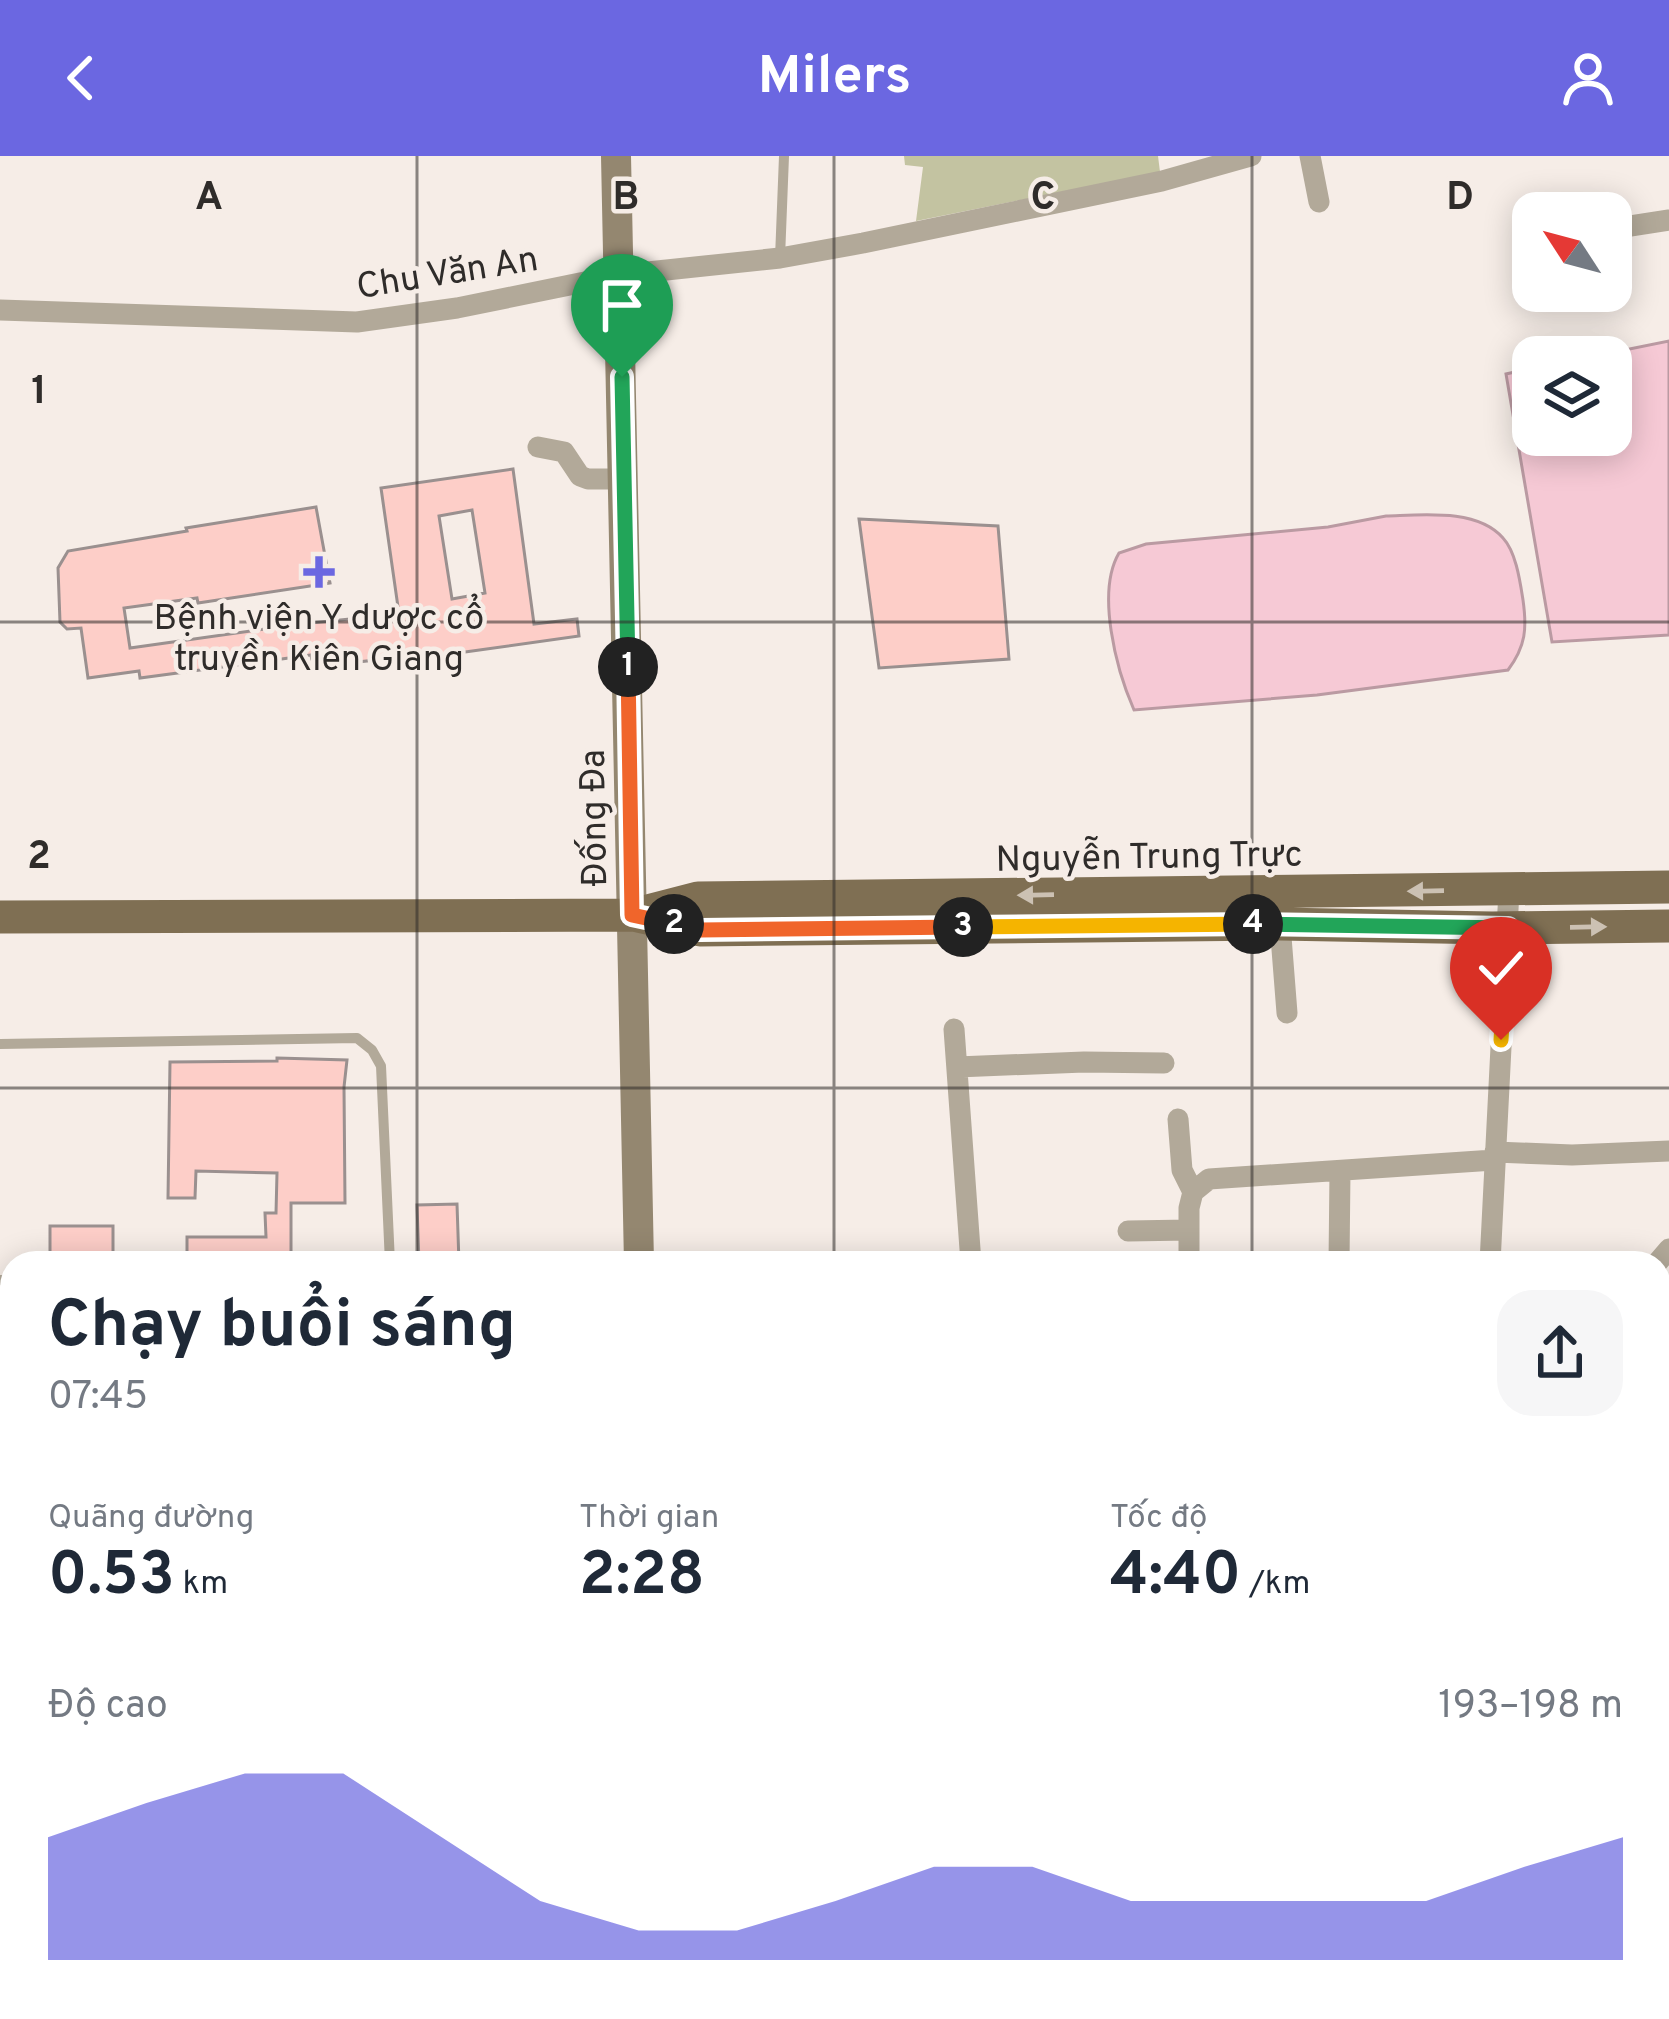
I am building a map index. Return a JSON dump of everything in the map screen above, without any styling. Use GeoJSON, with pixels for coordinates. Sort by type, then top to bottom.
{"type":"FeatureCollection","features":[{"type":"Feature","properties":{"kind":"main road","name":"Nguyễn Trung Trực"},"geometry":{"type":"LineString","coordinates":[[632,915],[698,898],[1669,887]]}},
{"type":"Feature","properties":{"kind":"main road","name":"Nguyễn Trung Trực"},"geometry":{"type":"LineString","coordinates":[[0,917],[632,915],[700,930],[1280,924],[1669,926]]}},
{"type":"Feature","properties":{"kind":"street","name":"Đống Đa"},"geometry":{"type":"LineString","coordinates":[[616,156],[639,1251]]}},
{"type":"Feature","properties":{"kind":"street"},"geometry":{"type":"LineString","coordinates":[[1310,156],[1319,202]]}},
{"type":"Feature","properties":{"kind":"street","name":"Chu Văn An"},"geometry":{"type":"LineString","coordinates":[[0,310],[357,322],[457,308],[620,275],[780,258],[1162,182],[1238,158]]}},
{"type":"Feature","properties":{"kind":"street"},"geometry":{"type":"LineString","coordinates":[[1632,226],[1669,220]]}},
{"type":"Feature","properties":{"kind":"street"},"geometry":{"type":"LineString","coordinates":[[538,447],[564,452],[575,471],[588,479],[624,479]]}},
{"type":"Feature","properties":{"kind":"street"},"geometry":{"type":"LineString","coordinates":[[1490,1251],[1509,890]]}},
{"type":"Feature","properties":{"kind":"street"},"geometry":{"type":"LineString","coordinates":[[1280,924],[1287,1013]]}},
{"type":"Feature","properties":{"kind":"street"},"geometry":{"type":"LineString","coordinates":[[954,1029],[970,1251]]}},
{"type":"Feature","properties":{"kind":"street"},"geometry":{"type":"LineString","coordinates":[[957,1067],[1164,1063]]}},
{"type":"Feature","properties":{"kind":"street"},"geometry":{"type":"LineString","coordinates":[[1178,1119],[1182,1170],[1193,1192],[1189,1251]]}},
{"type":"Feature","properties":{"kind":"street"},"geometry":{"type":"LineString","coordinates":[[1193,1192],[1209,1179],[1494,1156],[1669,1150]]}},
{"type":"Feature","properties":{"kind":"street"},"geometry":{"type":"LineString","coordinates":[[1339,1251],[1340,1171]]}},
{"type":"Feature","properties":{"kind":"street"},"geometry":{"type":"LineString","coordinates":[[1128,1232],[1189,1230]]}},
{"type":"Feature","properties":{"kind":"lane"},"geometry":{"type":"LineString","coordinates":[[780,258],[784,156]]}},
{"type":"Feature","properties":{"kind":"lane"},"geometry":{"type":"LineString","coordinates":[[0,1044],[357,1039],[373,1050],[381,1066],[389,1251]]}},
{"type":"Feature","properties":{"kind":"green space"},"geometry":{"type":"Polygon","coordinates":[[[904,156],[1158,156],[1160,172],[916,221],[923,167],[905,165],[904,156]]]}},
{"type":"Feature","properties":{"kind":"shaded area"},"geometry":{"type":"Polygon","coordinates":[[[1669,341],[1669,635],[1552,642],[1520,456],[1632,456],[1632,348],[1669,341]]]}},
{"type":"Feature","properties":{"kind":"shaded area"},"geometry":{"type":"Polygon","coordinates":[[[1512,373],[1512,409],[1506,374],[1512,373]]]}},
{"type":"Feature","properties":{"kind":"shaded area"},"geometry":{"type":"Polygon","coordinates":[[[1386,516],[1464,518],[1492,528],[1503,538],[1517,567],[1525,619],[1522,645],[1508,670],[1317,695],[1134,710],[1111,631],[1109,588],[1119,553],[1146,544],[1328,527],[1386,516]]]}},
{"type":"Feature","properties":{"kind":"building"},"geometry":{"type":"Polygon","coordinates":[[[513,469],[534,624],[577,619],[579,636],[313,667],[311,655],[140,678],[139,671],[88,678],[81,628],[67,629],[60,622],[58,568],[68,551],[316,507],[330,583],[198,603],[197,598],[124,608],[130,648],[399,614],[381,488],[513,469]],[[472,510],[439,516],[452,599],[485,593],[472,510]]]}},
{"type":"Feature","properties":{"kind":"building"},"geometry":{"type":"Polygon","coordinates":[[[859,519],[998,526],[1009,659],[879,668],[859,519]]]}},
{"type":"Feature","properties":{"kind":"building"},"geometry":{"type":"Polygon","coordinates":[[[347,1060],[345,1203],[291,1203],[291,1251],[187,1251],[187,1237],[266,1237],[265,1213],[276,1213],[277,1173],[196,1171],[195,1198],[168,1198],[170,1062],[347,1060]]]}},
{"type":"Feature","properties":{"kind":"building"},"geometry":{"type":"Polygon","coordinates":[[[457,1204],[459,1251],[419,1251],[417,1205],[457,1204]]]}},
{"type":"Feature","properties":{"kind":"building"},"geometry":{"type":"Polygon","coordinates":[[[50,1226],[113,1226],[113,1251],[50,1251],[50,1226]]]}},
{"type":"Feature","properties":{"kind":"place","name":"Bệnh viện Y dược cổ truyền Kiên Giang"},"geometry":{"type":"Point","coordinates":[319,572]}},
{"type":"Feature","properties":{"kind":"route"},"geometry":{"type":"LineString","coordinates":[[622,377],[632,915],[700,930],[1280,924],[1508,928],[1501,1040]]}}]}
